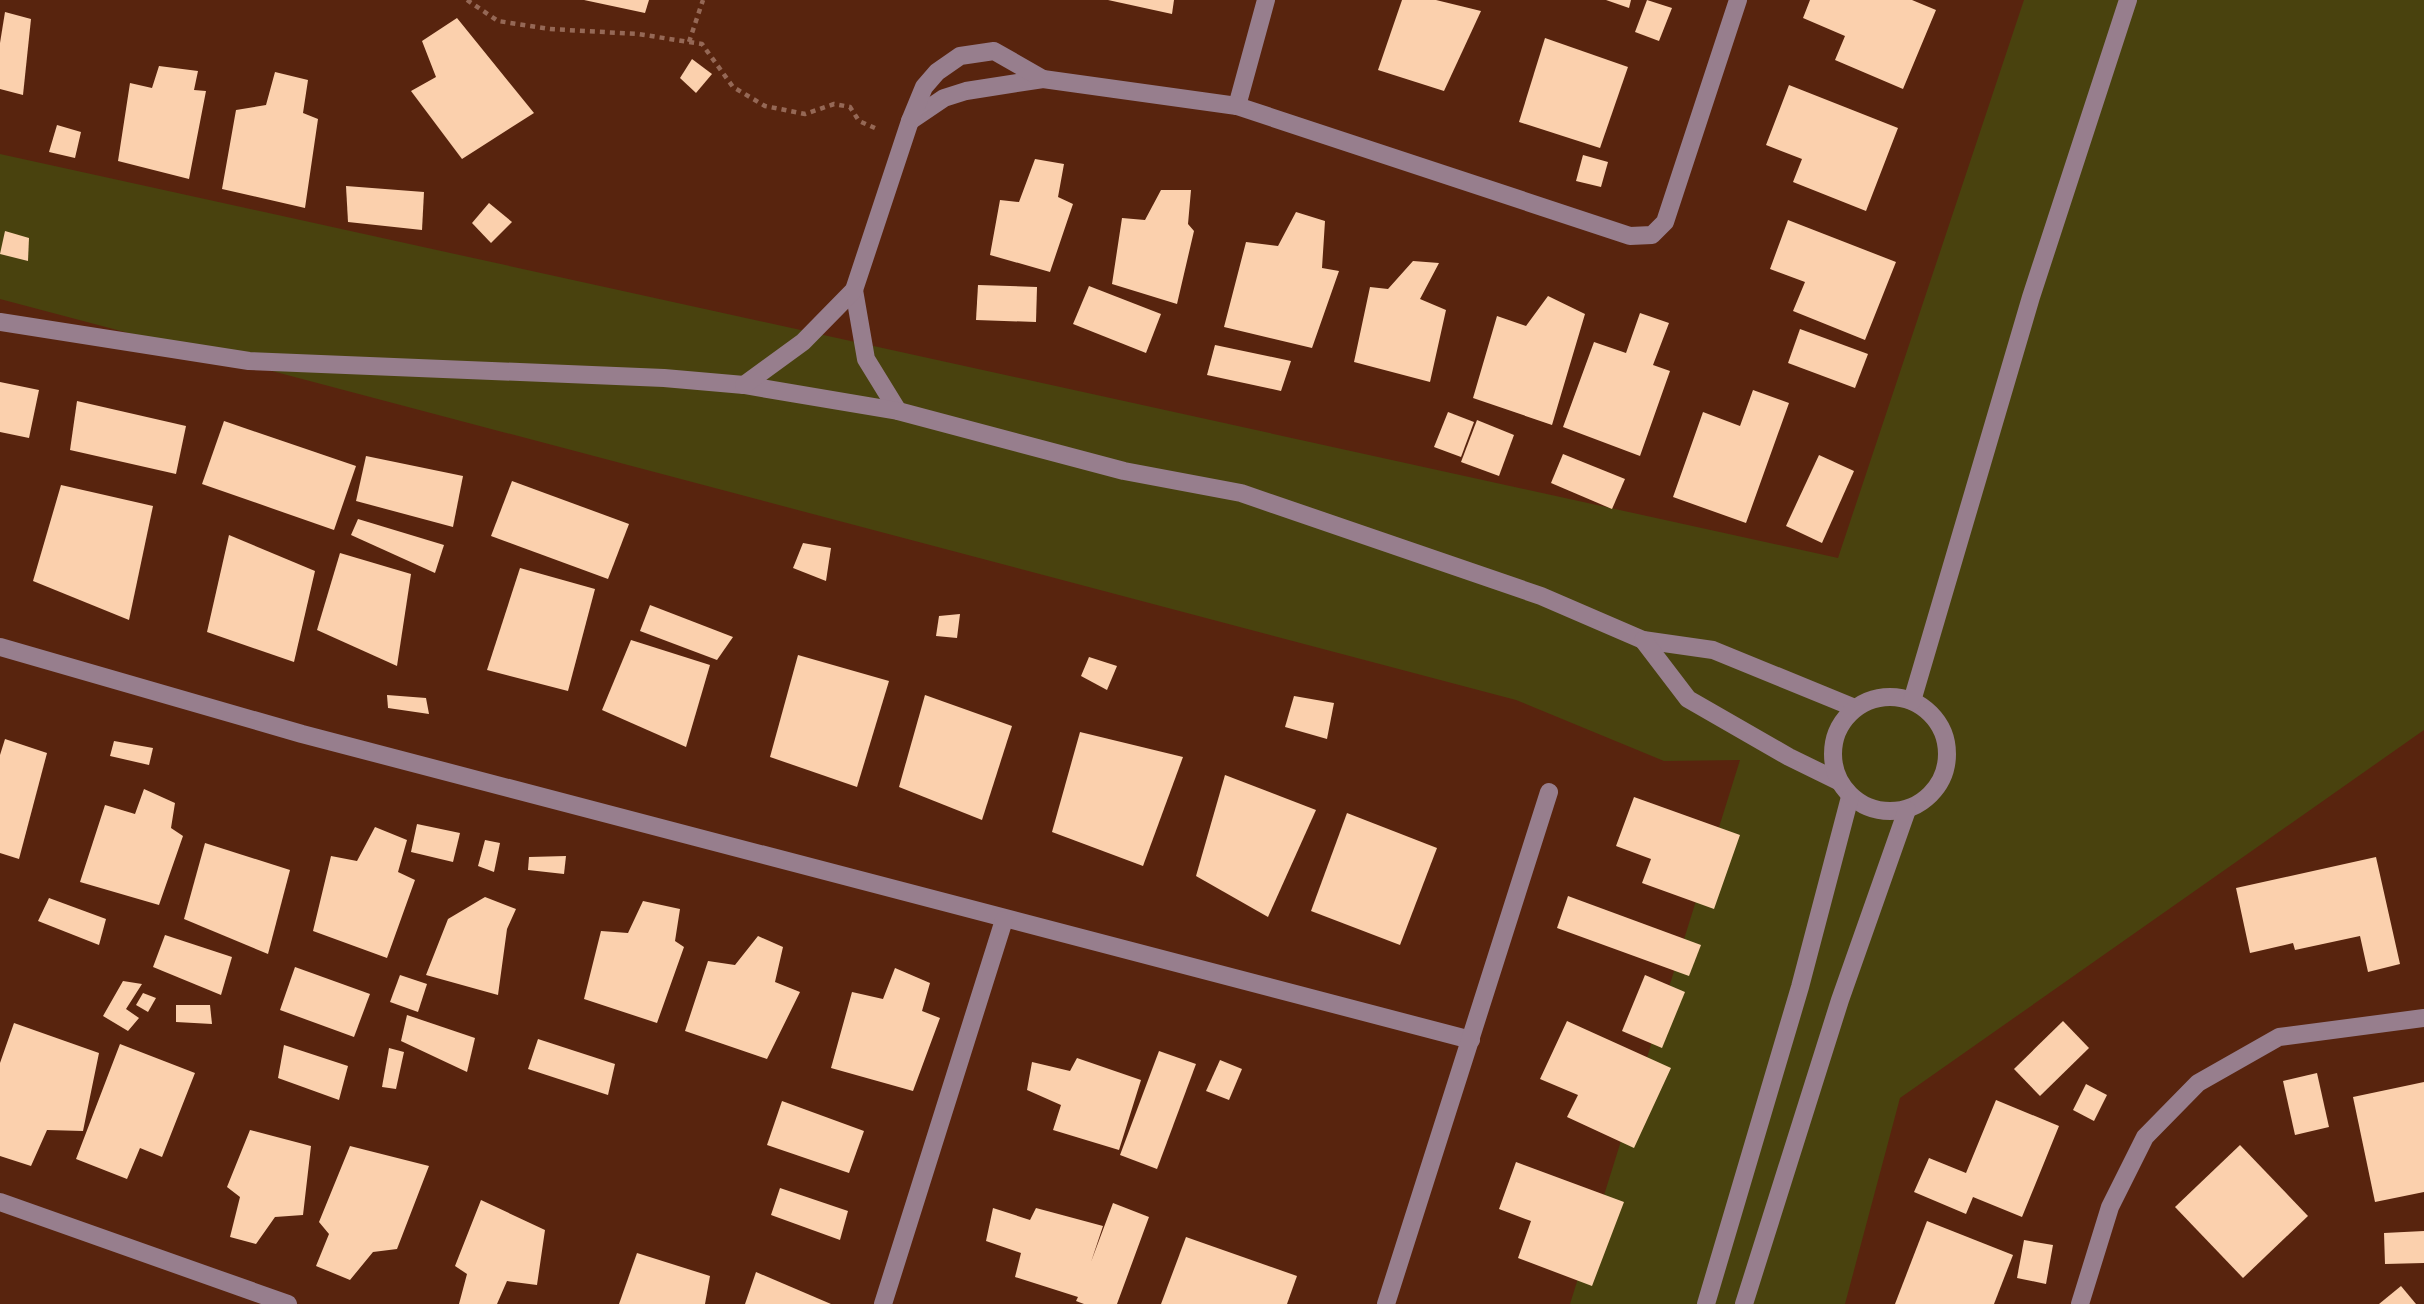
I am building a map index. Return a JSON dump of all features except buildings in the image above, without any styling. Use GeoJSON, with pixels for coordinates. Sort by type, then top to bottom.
{"type":"FeatureCollection","features":[{"type":"Feature","properties":{"kind":"street"},"geometry":{"type":"LineString","coordinates":[[1237,106],[1266,0]]}},
{"type":"Feature","properties":{"kind":"street"},"geometry":{"type":"LineString","coordinates":[[910,121],[944,98],[966,91],[1043,79],[1237,106],[1630,236],[1652,235],[1665,222],[1738,0]]}},
{"type":"Feature","properties":{"kind":"street"},"geometry":{"type":"LineString","coordinates":[[1912,701],[2031,297],[2128,0]]}},
{"type":"Feature","properties":{"kind":"street"},"geometry":{"type":"LineString","coordinates":[[744,385],[803,342],[854,290],[910,121],[924,87],[937,72],[960,56],[994,51],[1043,79]]}},
{"type":"Feature","properties":{"kind":"street"},"geometry":{"type":"LineString","coordinates":[[854,290],[866,359],[898,411]]}},
{"type":"Feature","properties":{"kind":"street"},"geometry":{"type":"LineString","coordinates":[[0,322],[249,361],[650,377],[744,385],[898,411],[1124,471],[1241,493],[1541,596],[1643,640],[1713,650],[1855,708]]}},
{"type":"Feature","properties":{"kind":"street"},"geometry":{"type":"LineString","coordinates":[[1643,640],[1688,699],[1789,757],[1838,781]]}},
{"type":"Feature","properties":{"kind":"street"},"geometry":{"type":"LineString","coordinates":[[0,648],[302,734],[1004,920],[1471,1040]]}},
{"type":"Feature","properties":{"kind":"street"},"geometry":{"type":"LineString","coordinates":[[1893,696],[1912,701],[1929,712],[1941,728],[1947,747],[1946,767],[1938,785],[1925,801],[1907,810],[1887,813],[1868,808],[1850,797],[1838,781],[1833,761],[1833,741],[1841,723],[1855,708],[1873,699],[1893,696]]}},
{"type":"Feature","properties":{"kind":"street"},"geometry":{"type":"LineString","coordinates":[[1386,1304],[1549,792]]}},
{"type":"Feature","properties":{"kind":"street"},"geometry":{"type":"LineString","coordinates":[[1706,1304],[1800,987],[1850,797]]}},
{"type":"Feature","properties":{"kind":"street"},"geometry":{"type":"LineString","coordinates":[[1744,1304],[1840,1000],[1907,810]]}},
{"type":"Feature","properties":{"kind":"street"},"geometry":{"type":"LineString","coordinates":[[883,1304],[1004,920]]}},
{"type":"Feature","properties":{"kind":"street"},"geometry":{"type":"LineString","coordinates":[[2080,1304],[2110,1207],[2145,1137],[2198,1083],[2279,1037],[2424,1018]]}},
{"type":"Feature","properties":{"kind":"street"},"geometry":{"type":"LineString","coordinates":[[0,1202],[288,1304]]}},
{"type":"Feature","properties":{"kind":"path"},"geometry":{"type":"LineString","coordinates":[[467,0],[498,20],[702,44],[733,87],[765,106],[806,114],[834,104],[850,107],[859,121],[880,131],[910,121]]}},
{"type":"Feature","properties":{"kind":"path"},"geometry":{"type":"LineString","coordinates":[[689,42],[703,0]]}},
{"type":"Feature","properties":{"kind":"shaded area"},"geometry":{"type":"Polygon","coordinates":[[[2024,0],[2424,0],[2424,730],[1900,1098],[1845,1304],[1570,1304],[1740,760],[1664,761],[1516,700],[0,299],[0,154],[1838,558],[2024,0]]]}}]}
